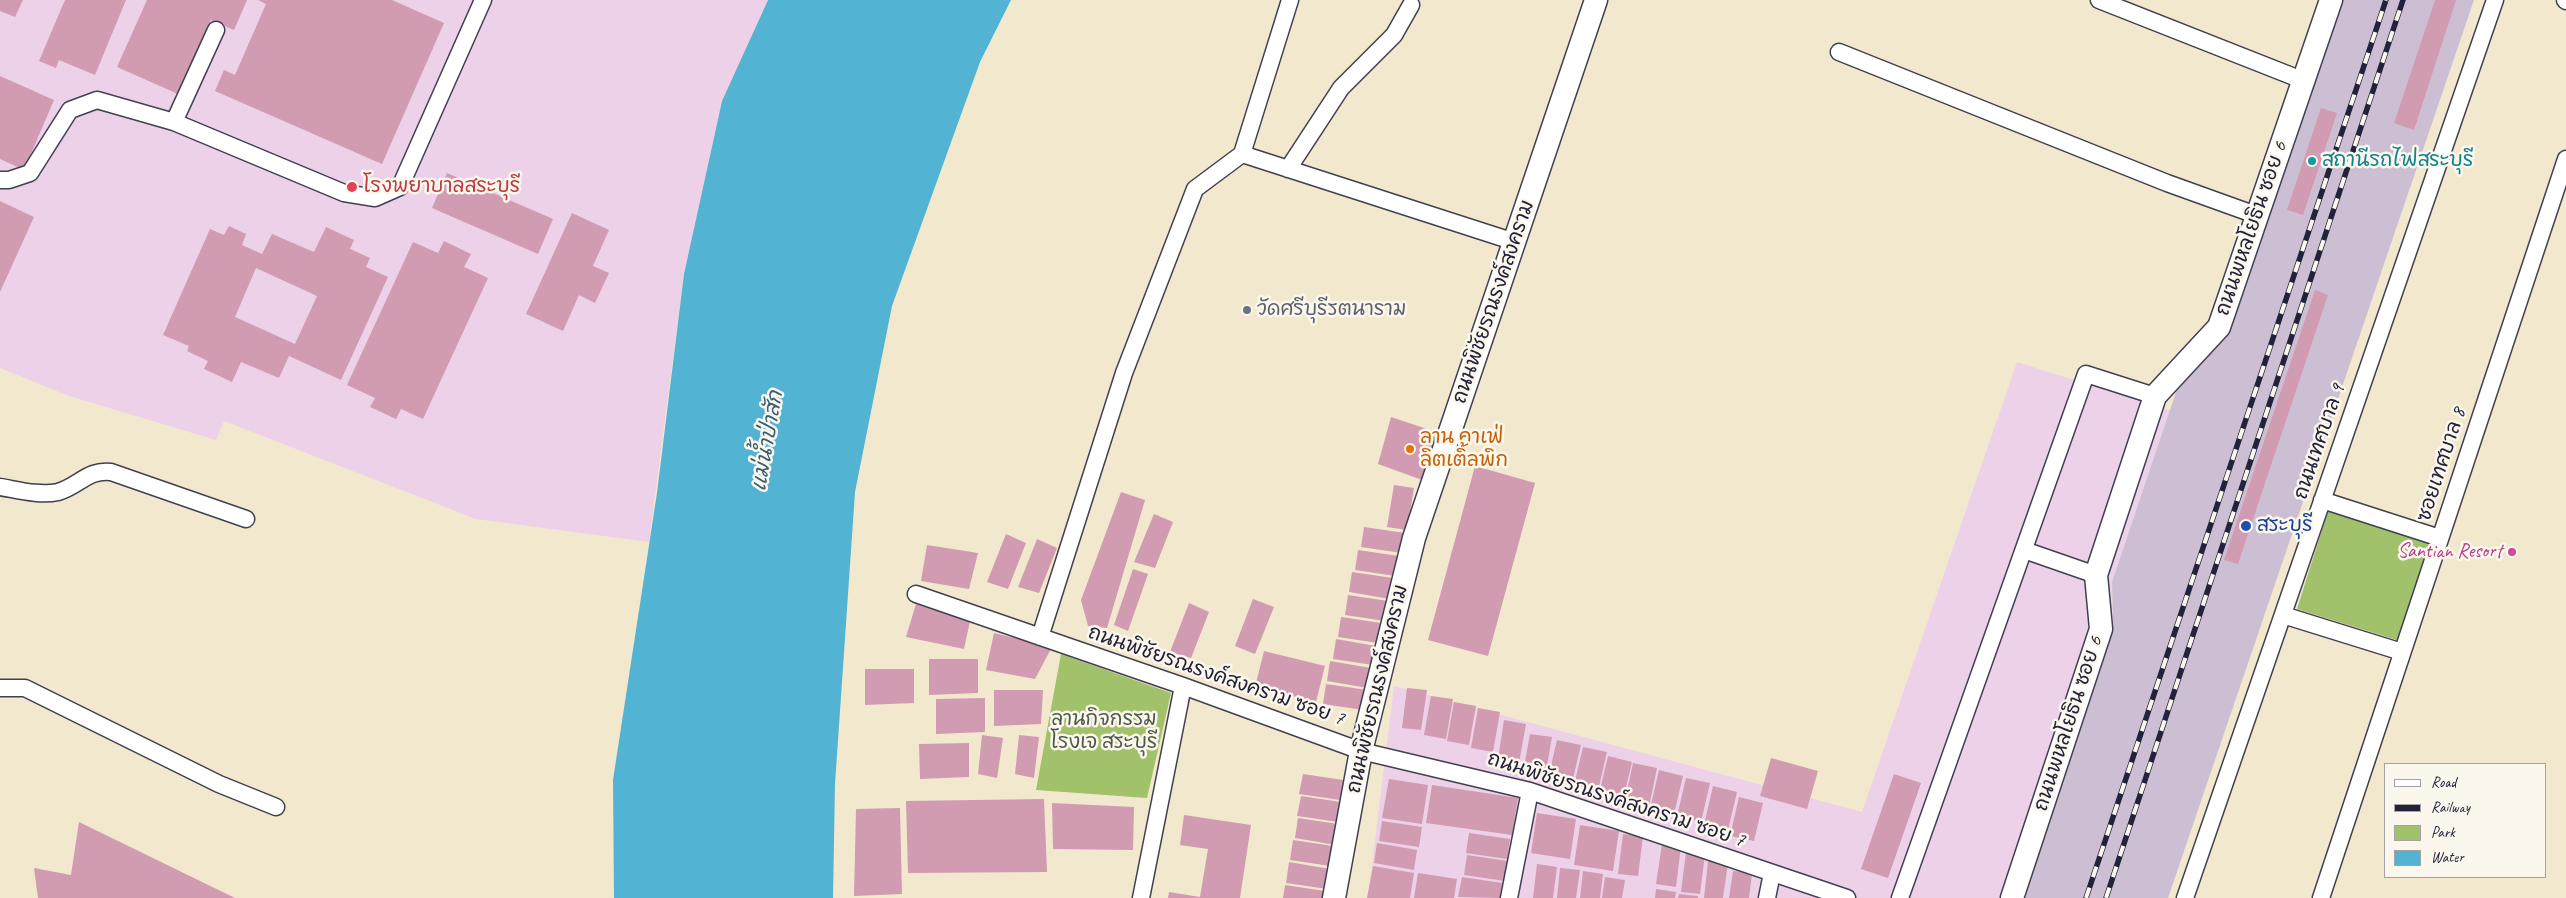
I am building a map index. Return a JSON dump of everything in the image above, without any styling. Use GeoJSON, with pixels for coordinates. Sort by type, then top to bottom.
{"type":"FeatureCollection","features":[{"type":"Feature","properties":{"kind":"street"},"geometry":{"type":"LineString","coordinates":[[0,180],[9,180],[30,173],[70,110],[97,100],[174,122],[344,193],[375,198],[400,187],[484,0]]}},
{"type":"Feature","properties":{"kind":"street"},"geometry":{"type":"LineString","coordinates":[[1040,637],[1124,373],[1195,188],[1242,154],[1290,0]]}},
{"type":"Feature","properties":{"kind":"street","name":"ถนนพิชัยรณรงค์สงคราม"},"geometry":{"type":"LineString","coordinates":[[1334,898],[1361,751],[1414,538],[1596,0]]}},
{"type":"Feature","properties":{"kind":"street"},"geometry":{"type":"LineString","coordinates":[[2098,0],[2302,80]]}},
{"type":"Feature","properties":{"kind":"street","name":"ถนนพหลโยธิน ซอย 6"},"geometry":{"type":"LineString","coordinates":[[2012,898],[2101,629],[2096,576],[2155,396],[2219,327],[2302,80],[2331,0]]}},
{"type":"Feature","properties":{"kind":"street","name":"ถนนเทศบาล 9"},"geometry":{"type":"LineString","coordinates":[[2185,898],[2495,0]]}},
{"type":"Feature","properties":{"kind":"street"},"geometry":{"type":"LineString","coordinates":[[1288,169],[1341,88],[1394,35],[1411,5]]}},
{"type":"Feature","properties":{"kind":"street"},"geometry":{"type":"LineString","coordinates":[[174,122],[216,30]]}},
{"type":"Feature","properties":{"kind":"street"},"geometry":{"type":"LineString","coordinates":[[1839,52],[2167,183],[2256,215]]}},
{"type":"Feature","properties":{"kind":"street"},"geometry":{"type":"LineString","coordinates":[[1242,154],[1515,242]]}},
{"type":"Feature","properties":{"kind":"street","name":"ซอยเทศบาล 8"},"geometry":{"type":"LineString","coordinates":[[2321,898],[2566,159]]}},
{"type":"Feature","properties":{"kind":"street"},"geometry":{"type":"LineString","coordinates":[[1900,898],[2086,374],[2155,396]]}},
{"type":"Feature","properties":{"kind":"street"},"geometry":{"type":"LineString","coordinates":[[0,487],[38,492],[57,492],[73,486],[98,470],[111,472],[246,519]]}},
{"type":"Feature","properties":{"kind":"street"},"geometry":{"type":"LineString","coordinates":[[2322,500],[2440,538]]}},
{"type":"Feature","properties":{"kind":"street"},"geometry":{"type":"LineString","coordinates":[[2024,550],[2096,576]]}},
{"type":"Feature","properties":{"kind":"street","name":"ถนนพิชัยรณรงค์สงคราม ซอย 7"},"geometry":{"type":"LineString","coordinates":[[916,594],[1183,686],[1361,751],[1530,791],[1847,898]]}},
{"type":"Feature","properties":{"kind":"street"},"geometry":{"type":"LineString","coordinates":[[2283,615],[2402,652]]}},
{"type":"Feature","properties":{"kind":"street"},"geometry":{"type":"LineString","coordinates":[[1140,898],[1183,686]]}},
{"type":"Feature","properties":{"kind":"street"},"geometry":{"type":"LineString","coordinates":[[0,688],[25,688],[219,784],[276,807]]}},
{"type":"Feature","properties":{"kind":"street"},"geometry":{"type":"LineString","coordinates":[[1509,898],[1530,791]]}},
{"type":"Feature","properties":{"kind":"street"},"geometry":{"type":"LineString","coordinates":[[1767,898],[1772,873]]}},
{"type":"Feature","properties":{"kind":"shaded area","name":"โรงพยาบาลสระบุรี"},"geometry":{"type":"Polygon","coordinates":[[[0,0],[768,0],[722,101],[684,274],[649,542],[476,519],[224,421],[216,440],[69,396],[0,368],[0,0]]]}},
{"type":"Feature","properties":{"kind":"shaded area"},"geometry":{"type":"Polygon","coordinates":[[[2328,0],[2474,0],[2168,898],[2025,898],[2113,625],[2112,582],[2179,383],[2215,347],[2328,0]]]}},
{"type":"Feature","properties":{"kind":"shaded area"},"geometry":{"type":"Polygon","coordinates":[[[2017,362],[2170,410],[2112,582],[2113,625],[2025,898],[1368,898],[1394,686],[1862,812],[2017,362]]]}},
{"type":"Feature","properties":{"kind":"green space"},"geometry":{"type":"Polygon","coordinates":[[[2328,511],[2431,544],[2400,641],[2297,609],[2328,511]]]}},
{"type":"Feature","properties":{"kind":"green space","name":"ลานกิจกรรม โรงเจ สระบุรี"},"geometry":{"type":"Polygon","coordinates":[[[1061,654],[1171,693],[1147,798],[1036,790],[1061,654]]]}},
{"type":"Feature","properties":{"kind":"water","name":"แม่น้ำป่าสัก"},"geometry":{"type":"Polygon","coordinates":[[[768,0],[1011,0],[980,62],[892,306],[855,492],[835,784],[833,898],[614,898],[613,780],[657,493],[684,274],[722,101],[768,0]]]}},
{"type":"Feature","properties":{"kind":"building"},"geometry":{"type":"Polygon","coordinates":[[[0,0],[23,0],[15,17],[0,11],[0,0]]]}},
{"type":"Feature","properties":{"kind":"building"},"geometry":{"type":"Polygon","coordinates":[[[65,0],[126,0],[95,75],[59,60],[56,68],[39,61],[65,0]]]}},
{"type":"Feature","properties":{"kind":"building"},"geometry":{"type":"Polygon","coordinates":[[[147,0],[247,0],[234,30],[211,20],[178,94],[117,67],[147,0]]]}},
{"type":"Feature","properties":{"kind":"building"},"geometry":{"type":"Polygon","coordinates":[[[258,0],[392,0],[444,23],[382,164],[215,91],[224,70],[235,75],[266,4],[258,0]]]}},
{"type":"Feature","properties":{"kind":"building"},"geometry":{"type":"Polygon","coordinates":[[[2435,0],[2456,0],[2414,130],[2394,123],[2435,0]]]}},
{"type":"Feature","properties":{"kind":"building"},"geometry":{"type":"Polygon","coordinates":[[[0,76],[54,100],[24,170],[0,159],[0,76]]]}},
{"type":"Feature","properties":{"kind":"building","name":"สถานีรถไฟสระบุรี"},"geometry":{"type":"Polygon","coordinates":[[[2321,108],[2337,113],[2303,215],[2287,210],[2321,108]]]}},
{"type":"Feature","properties":{"kind":"building"},"geometry":{"type":"Polygon","coordinates":[[[447,173],[553,219],[538,254],[432,208],[447,173]]]}},
{"type":"Feature","properties":{"kind":"building"},"geometry":{"type":"Polygon","coordinates":[[[0,201],[34,217],[0,292],[0,201]]]}},
{"type":"Feature","properties":{"kind":"building"},"geometry":{"type":"Polygon","coordinates":[[[572,213],[609,230],[593,266],[609,273],[595,303],[579,295],[563,331],[526,314],[572,213]]]}},
{"type":"Feature","properties":{"kind":"building"},"geometry":{"type":"Polygon","coordinates":[[[229,226],[246,234],[242,245],[262,254],[272,234],[314,252],[326,227],[354,240],[350,249],[370,258],[366,267],[388,277],[341,380],[289,356],[279,378],[241,362],[232,382],[204,369],[208,361],[187,351],[189,346],[163,335],[210,229],[224,235],[229,226]],[[256,268],[235,317],[295,344],[317,296],[256,268]]]}},
{"type":"Feature","properties":{"kind":"building"},"geometry":{"type":"Polygon","coordinates":[[[444,241],[471,254],[464,267],[488,278],[423,419],[401,409],[396,419],[370,407],[375,398],[347,385],[413,242],[438,253],[444,241]]]}},
{"type":"Feature","properties":{"kind":"building"},"geometry":{"type":"Polygon","coordinates":[[[2315,290],[2328,295],[2238,564],[2224,560],[2315,290]]]}},
{"type":"Feature","properties":{"kind":"building","name":"ลาน คาเฟ่ ลิตเติ้ลพิก"},"geometry":{"type":"Polygon","coordinates":[[[1391,417],[1442,434],[1425,481],[1378,464],[1391,417]]]}},
{"type":"Feature","properties":{"kind":"building"},"geometry":{"type":"Polygon","coordinates":[[[1475,466],[1535,483],[1488,656],[1428,640],[1475,466]]]}},
{"type":"Feature","properties":{"kind":"building"},"geometry":{"type":"Polygon","coordinates":[[[1394,485],[1414,488],[1407,530],[1387,527],[1394,485]]]}},
{"type":"Feature","properties":{"kind":"building"},"geometry":{"type":"Polygon","coordinates":[[[1121,492],[1145,500],[1107,628],[1088,626],[1081,600],[1121,492]]]}},
{"type":"Feature","properties":{"kind":"building"},"geometry":{"type":"Polygon","coordinates":[[[1154,514],[1173,522],[1155,568],[1134,562],[1154,514]]]}},
{"type":"Feature","properties":{"kind":"building"},"geometry":{"type":"Polygon","coordinates":[[[1364,527],[1405,533],[1402,553],[1361,547],[1364,527]]]}},
{"type":"Feature","properties":{"kind":"building"},"geometry":{"type":"Polygon","coordinates":[[[1006,534],[1026,543],[1008,589],[987,582],[1006,534]]]}},
{"type":"Feature","properties":{"kind":"building"},"geometry":{"type":"Polygon","coordinates":[[[1037,539],[1057,548],[1039,593],[1018,587],[1037,539]]]}},
{"type":"Feature","properties":{"kind":"building"},"geometry":{"type":"Polygon","coordinates":[[[927,545],[978,553],[969,589],[921,581],[927,545]]]}},
{"type":"Feature","properties":{"kind":"building"},"geometry":{"type":"Polygon","coordinates":[[[1358,550],[1399,556],[1395,576],[1355,570],[1358,550]]]}},
{"type":"Feature","properties":{"kind":"building"},"geometry":{"type":"Polygon","coordinates":[[[1133,569],[1148,574],[1128,631],[1114,625],[1133,569]]]}},
{"type":"Feature","properties":{"kind":"building"},"geometry":{"type":"Polygon","coordinates":[[[1352,572],[1393,578],[1390,599],[1349,592],[1352,572]]]}},
{"type":"Feature","properties":{"kind":"building"},"geometry":{"type":"Polygon","coordinates":[[[1348,595],[1388,601],[1385,621],[1345,615],[1348,595]]]}},
{"type":"Feature","properties":{"kind":"building"},"geometry":{"type":"Polygon","coordinates":[[[1253,599],[1274,607],[1255,654],[1235,646],[1253,599]]]}},
{"type":"Feature","properties":{"kind":"building"},"geometry":{"type":"Polygon","coordinates":[[[1189,603],[1209,612],[1191,658],[1170,652],[1189,603]]]}},
{"type":"Feature","properties":{"kind":"building"},"geometry":{"type":"Polygon","coordinates":[[[916,604],[970,621],[964,649],[906,637],[916,604]]]}},
{"type":"Feature","properties":{"kind":"building"},"geometry":{"type":"Polygon","coordinates":[[[1341,617],[1381,623],[1378,643],[1338,637],[1341,617]]]}},
{"type":"Feature","properties":{"kind":"building"},"geometry":{"type":"Polygon","coordinates":[[[994,633],[1052,647],[1035,679],[986,670],[994,633]]]}},
{"type":"Feature","properties":{"kind":"building"},"geometry":{"type":"Polygon","coordinates":[[[1336,639],[1376,646],[1373,665],[1333,659],[1336,639]]]}},
{"type":"Feature","properties":{"kind":"building"},"geometry":{"type":"Polygon","coordinates":[[[1264,651],[1325,666],[1316,702],[1255,687],[1264,651]]]}},
{"type":"Feature","properties":{"kind":"building"},"geometry":{"type":"Polygon","coordinates":[[[929,659],[978,659],[978,693],[929,695],[929,659]]]}},
{"type":"Feature","properties":{"kind":"building"},"geometry":{"type":"Polygon","coordinates":[[[1330,661],[1371,668],[1368,688],[1327,681],[1330,661]]]}},
{"type":"Feature","properties":{"kind":"building"},"geometry":{"type":"Polygon","coordinates":[[[865,669],[914,669],[914,703],[865,705],[865,669]]]}},
{"type":"Feature","properties":{"kind":"building"},"geometry":{"type":"Polygon","coordinates":[[[1326,684],[1367,690],[1363,710],[1323,704],[1326,684]]]}},
{"type":"Feature","properties":{"kind":"building"},"geometry":{"type":"Polygon","coordinates":[[[1407,688],[1427,690],[1421,730],[1402,728],[1407,688]]]}},
{"type":"Feature","properties":{"kind":"building"},"geometry":{"type":"Polygon","coordinates":[[[994,690],[1043,690],[1041,724],[994,726],[994,690]]]}},
{"type":"Feature","properties":{"kind":"building"},"geometry":{"type":"Polygon","coordinates":[[[1431,696],[1453,699],[1446,739],[1424,735],[1431,696]]]}},
{"type":"Feature","properties":{"kind":"building"},"geometry":{"type":"Polygon","coordinates":[[[985,698],[985,732],[936,734],[936,699],[985,698]]]}},
{"type":"Feature","properties":{"kind":"building"},"geometry":{"type":"Polygon","coordinates":[[[1454,702],[1476,706],[1469,745],[1447,741],[1454,702]]]}},
{"type":"Feature","properties":{"kind":"building"},"geometry":{"type":"Polygon","coordinates":[[[1478,708],[1500,712],[1493,752],[1471,748],[1478,708]]]}},
{"type":"Feature","properties":{"kind":"building"},"geometry":{"type":"Polygon","coordinates":[[[1504,720],[1526,724],[1519,763],[1498,759],[1504,720]]]}},
{"type":"Feature","properties":{"kind":"building"},"geometry":{"type":"Polygon","coordinates":[[[1530,734],[1552,737],[1545,777],[1523,773],[1530,734]]]}},
{"type":"Feature","properties":{"kind":"building"},"geometry":{"type":"Polygon","coordinates":[[[982,735],[1003,738],[997,778],[978,774],[982,735]]]}},
{"type":"Feature","properties":{"kind":"building"},"geometry":{"type":"Polygon","coordinates":[[[1019,735],[1039,737],[1034,778],[1015,774],[1019,735]]]}},
{"type":"Feature","properties":{"kind":"building"},"geometry":{"type":"Polygon","coordinates":[[[1557,740],[1581,745],[1572,783],[1548,778],[1557,740]]]}},
{"type":"Feature","properties":{"kind":"building"},"geometry":{"type":"Polygon","coordinates":[[[969,743],[969,777],[920,779],[919,744],[969,743]]]}},
{"type":"Feature","properties":{"kind":"building"},"geometry":{"type":"Polygon","coordinates":[[[1583,747],[1607,752],[1598,791],[1574,785],[1583,747]]]}},
{"type":"Feature","properties":{"kind":"building"},"geometry":{"type":"Polygon","coordinates":[[[1608,756],[1632,762],[1623,800],[1599,794],[1608,756]]]}},
{"type":"Feature","properties":{"kind":"building"},"geometry":{"type":"Polygon","coordinates":[[[1771,758],[1818,771],[1807,809],[1760,796],[1771,758]]]}},
{"type":"Feature","properties":{"kind":"building"},"geometry":{"type":"Polygon","coordinates":[[[1633,763],[1657,768],[1649,807],[1625,801],[1633,763]]]}},
{"type":"Feature","properties":{"kind":"building"},"geometry":{"type":"Polygon","coordinates":[[[1659,770],[1683,776],[1674,814],[1650,809],[1659,770]]]}},
{"type":"Feature","properties":{"kind":"building"},"geometry":{"type":"Polygon","coordinates":[[[1303,774],[1343,780],[1340,800],[1299,794],[1303,774]]]}},
{"type":"Feature","properties":{"kind":"building"},"geometry":{"type":"Polygon","coordinates":[[[1894,774],[1921,783],[1888,878],[1861,869],[1894,774]]]}},
{"type":"Feature","properties":{"kind":"building"},"geometry":{"type":"Polygon","coordinates":[[[1686,778],[1710,783],[1701,822],[1677,816],[1686,778]]]}},
{"type":"Feature","properties":{"kind":"building"},"geometry":{"type":"Polygon","coordinates":[[[1389,779],[1428,785],[1422,824],[1382,818],[1389,779]]]}},
{"type":"Feature","properties":{"kind":"building"},"geometry":{"type":"Polygon","coordinates":[[[1432,785],[1518,798],[1512,835],[1426,823],[1432,785]]]}},
{"type":"Feature","properties":{"kind":"building"},"geometry":{"type":"Polygon","coordinates":[[[1713,786],[1737,792],[1728,830],[1704,825],[1713,786]]]}},
{"type":"Feature","properties":{"kind":"building"},"geometry":{"type":"Polygon","coordinates":[[[1301,796],[1341,802],[1338,822],[1297,816],[1301,796]]]}},
{"type":"Feature","properties":{"kind":"building"},"geometry":{"type":"Polygon","coordinates":[[[1739,797],[1763,803],[1754,841],[1730,836],[1739,797]]]}},
{"type":"Feature","properties":{"kind":"building"},"geometry":{"type":"Polygon","coordinates":[[[1044,799],[1047,872],[908,873],[906,801],[1044,799]]]}},
{"type":"Feature","properties":{"kind":"building"},"geometry":{"type":"Polygon","coordinates":[[[1052,803],[1134,807],[1133,850],[1053,849],[1052,803]]]}},
{"type":"Feature","properties":{"kind":"building"},"geometry":{"type":"Polygon","coordinates":[[[900,808],[902,894],[854,896],[856,809],[900,808]]]}},
{"type":"Feature","properties":{"kind":"building"},"geometry":{"type":"Polygon","coordinates":[[[1537,813],[1576,819],[1570,859],[1531,853],[1537,813]]]}},
{"type":"Feature","properties":{"kind":"building"},"geometry":{"type":"Polygon","coordinates":[[[1184,815],[1251,825],[1240,898],[1168,898],[1169,892],[1200,897],[1208,849],[1180,845],[1184,815]]]}},
{"type":"Feature","properties":{"kind":"building"},"geometry":{"type":"Polygon","coordinates":[[[1298,818],[1338,824],[1335,845],[1295,838],[1298,818]]]}},
{"type":"Feature","properties":{"kind":"building"},"geometry":{"type":"Polygon","coordinates":[[[1382,821],[1422,827],[1419,847],[1379,841],[1382,821]]]}},
{"type":"Feature","properties":{"kind":"building"},"geometry":{"type":"Polygon","coordinates":[[[79,822],[235,898],[38,898],[34,868],[71,875],[79,822]]]}},
{"type":"Feature","properties":{"kind":"building"},"geometry":{"type":"Polygon","coordinates":[[[1580,825],[1619,831],[1613,871],[1574,865],[1580,825]]]}},
{"type":"Feature","properties":{"kind":"building"},"geometry":{"type":"Polygon","coordinates":[[[1469,833],[1510,839],[1507,859],[1466,853],[1469,833]]]}},
{"type":"Feature","properties":{"kind":"building"},"geometry":{"type":"Polygon","coordinates":[[[1623,834],[1643,836],[1638,876],[1618,874],[1623,834]]]}},
{"type":"Feature","properties":{"kind":"building"},"geometry":{"type":"Polygon","coordinates":[[[1293,840],[1333,846],[1330,866],[1290,860],[1293,840]]]}},
{"type":"Feature","properties":{"kind":"building"},"geometry":{"type":"Polygon","coordinates":[[[1377,843],[1417,850],[1414,870],[1374,863],[1377,843]]]}},
{"type":"Feature","properties":{"kind":"building"},"geometry":{"type":"Polygon","coordinates":[[[1662,844],[1681,846],[1676,887],[1656,884],[1662,844]]]}},
{"type":"Feature","properties":{"kind":"building"},"geometry":{"type":"Polygon","coordinates":[[[1686,852],[1705,854],[1700,894],[1681,892],[1686,852]]]}},
{"type":"Feature","properties":{"kind":"building"},"geometry":{"type":"Polygon","coordinates":[[[1467,855],[1508,861],[1505,881],[1464,875],[1467,855]]]}},
{"type":"Feature","properties":{"kind":"building"},"geometry":{"type":"Polygon","coordinates":[[[1708,861],[1728,863],[1723,898],[1704,898],[1708,861]]]}},
{"type":"Feature","properties":{"kind":"building"},"geometry":{"type":"Polygon","coordinates":[[[1289,862],[1330,869],[1327,889],[1286,883],[1289,862]]]}},
{"type":"Feature","properties":{"kind":"building"},"geometry":{"type":"Polygon","coordinates":[[[1537,864],[1557,867],[1553,898],[1533,898],[1537,864]]]}},
{"type":"Feature","properties":{"kind":"building"},"geometry":{"type":"Polygon","coordinates":[[[1373,866],[1414,873],[1410,898],[1367,898],[1373,866]]]}},
{"type":"Feature","properties":{"kind":"building"},"geometry":{"type":"Polygon","coordinates":[[[1560,868],[1580,870],[1576,898],[1557,898],[1560,868]]]}},
{"type":"Feature","properties":{"kind":"building"},"geometry":{"type":"Polygon","coordinates":[[[1583,871],[1603,874],[1600,898],[1580,898],[1583,871]]]}},
{"type":"Feature","properties":{"kind":"building"},"geometry":{"type":"Polygon","coordinates":[[[1733,871],[1752,873],[1749,898],[1729,898],[1733,871]]]}},
{"type":"Feature","properties":{"kind":"building"},"geometry":{"type":"Polygon","coordinates":[[[1418,873],[1457,879],[1454,898],[1414,898],[1418,873]]]}},
{"type":"Feature","properties":{"kind":"building"},"geometry":{"type":"Polygon","coordinates":[[[1462,877],[1502,883],[1500,898],[1458,897],[1462,877]]]}},
{"type":"Feature","properties":{"kind":"building"},"geometry":{"type":"Polygon","coordinates":[[[1605,877],[1625,880],[1622,898],[1602,898],[1605,877]]]}},
{"type":"Feature","properties":{"kind":"building"},"geometry":{"type":"Polygon","coordinates":[[[1285,885],[1325,891],[1324,898],[1283,898],[1285,885]]]}},
{"type":"Feature","properties":{"kind":"building"},"geometry":{"type":"Polygon","coordinates":[[[1656,889],[1676,892],[1675,898],[1655,898],[1656,889]]]}},
{"type":"Feature","properties":{"kind":"building"},"geometry":{"type":"Polygon","coordinates":[[[1679,894],[1698,896],[1698,898],[1678,898],[1679,894]]]}},
{"type":"Feature","properties":{"kind":"railway"},"geometry":{"type":"LineString","coordinates":[[2086,898],[2386,0]]}},
{"type":"Feature","properties":{"kind":"railway"},"geometry":{"type":"LineString","coordinates":[[2106,898],[2403,0]]}},
{"type":"Feature","properties":{"kind":"place","name":"สถานีรถไฟสระบุรี"},"geometry":{"type":"Point","coordinates":[2312,161]}},
{"type":"Feature","properties":{"kind":"place","name":"โรงพยาบาลสระบุรี"},"geometry":{"type":"Point","coordinates":[352,187]}},
{"type":"Feature","properties":{"kind":"place","name":"วัดศรีบุรีรตนาราม"},"geometry":{"type":"Point","coordinates":[1247,310]}},
{"type":"Feature","properties":{"kind":"place","name":"ลาน คาเฟ่ ลิตเติ้ลพิก"},"geometry":{"type":"Point","coordinates":[1410,449]}},
{"type":"Feature","properties":{"kind":"place","name":"สระบุรี"},"geometry":{"type":"Point","coordinates":[2246,526]}},
{"type":"Feature","properties":{"kind":"place","name":"Santian Resort"},"geometry":{"type":"Point","coordinates":[2512,552]}}]}
